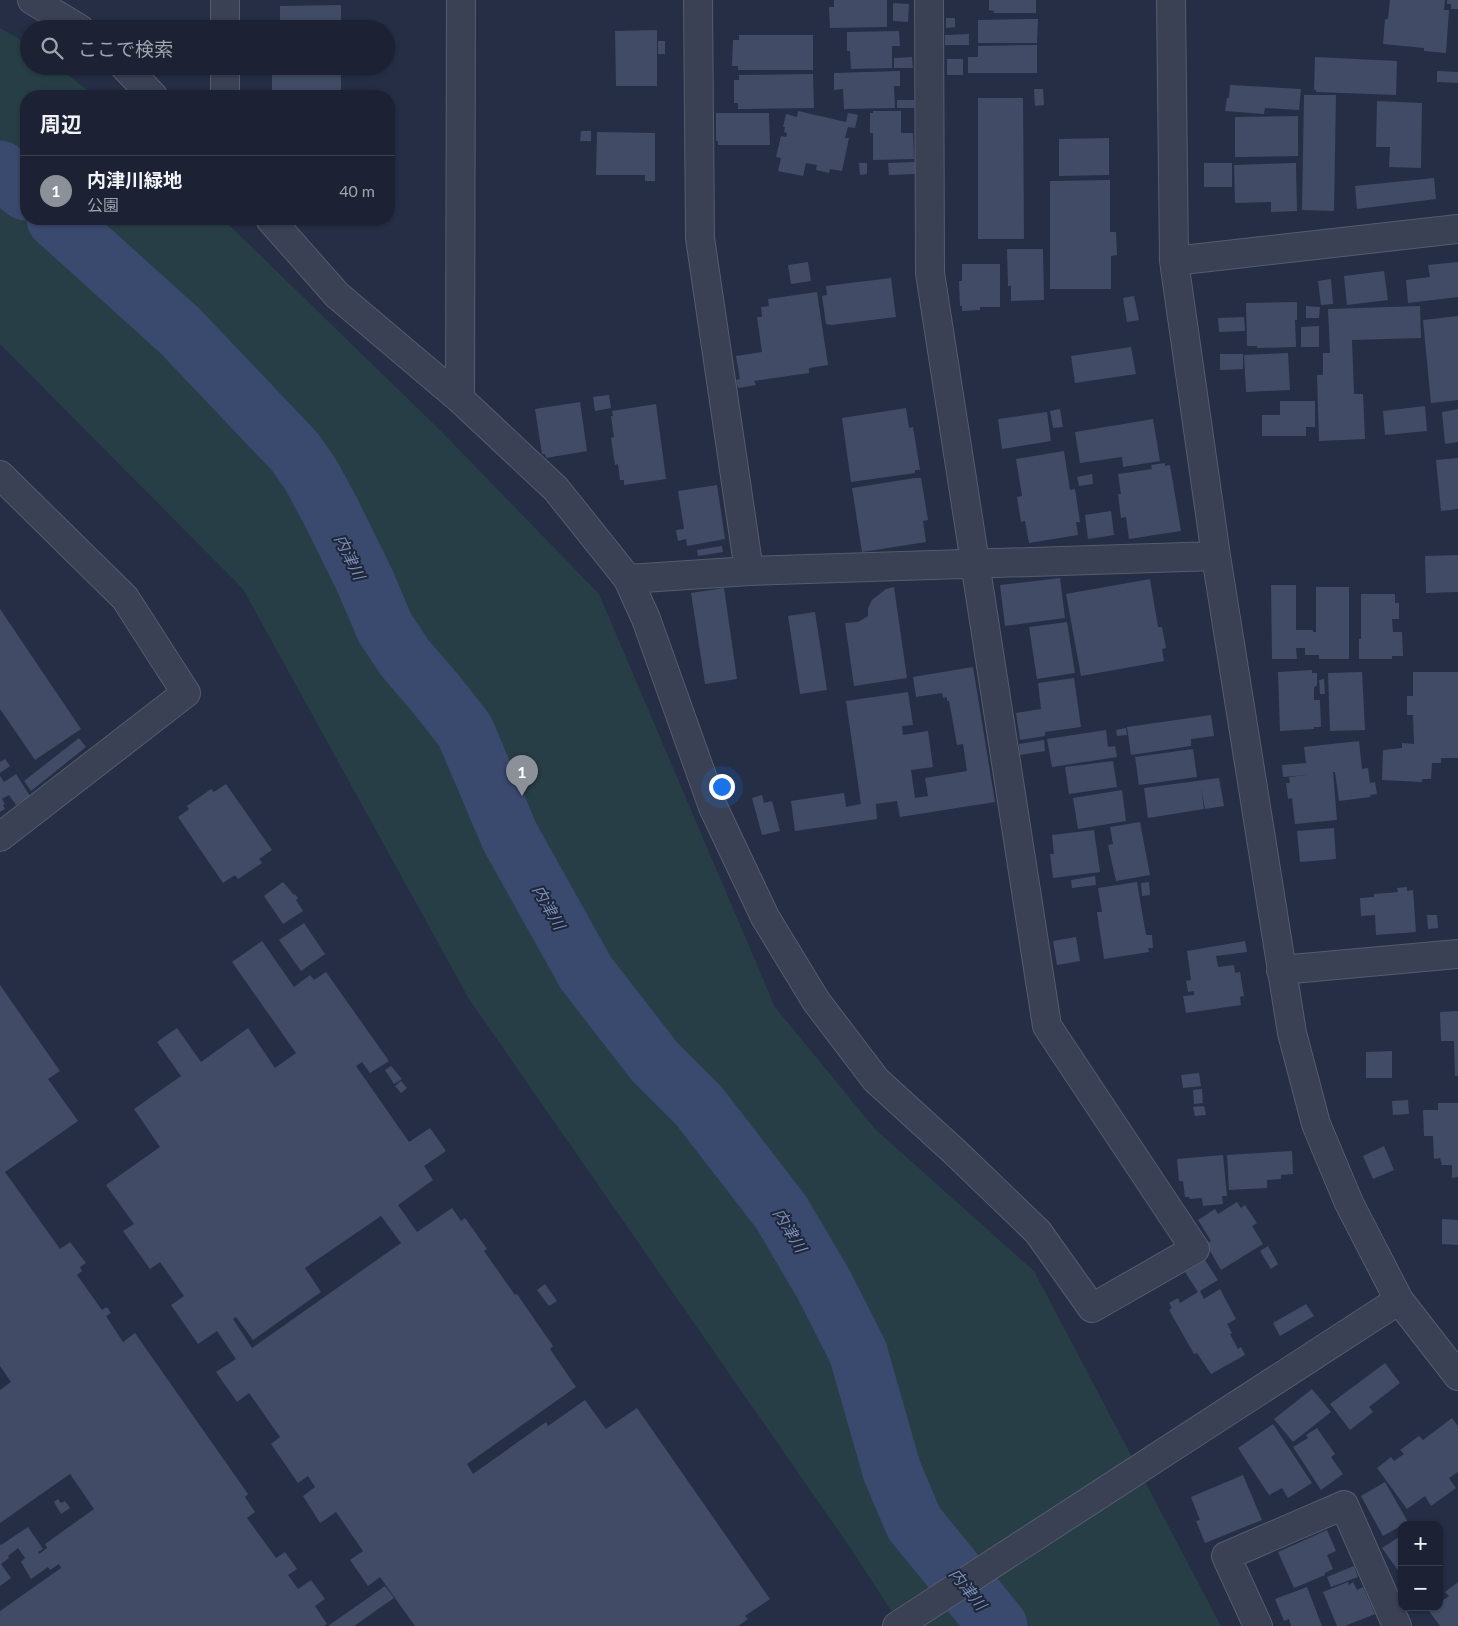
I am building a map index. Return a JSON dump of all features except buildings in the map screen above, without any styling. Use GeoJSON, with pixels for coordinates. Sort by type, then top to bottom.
{"type":"FeatureCollection","features":[{"type":"Feature","properties":{"kind":"street"},"geometry":{"type":"LineString","coordinates":[[32,0],[65,20]]}},
{"type":"Feature","properties":{"kind":"street"},"geometry":{"type":"LineString","coordinates":[[225,0],[225,20]]}},
{"type":"Feature","properties":{"kind":"street"},"geometry":{"type":"LineString","coordinates":[[460,399],[461,0]]}},
{"type":"Feature","properties":{"kind":"street"},"geometry":{"type":"LineString","coordinates":[[698,0],[700,238],[750,571]]}},
{"type":"Feature","properties":{"kind":"street"},"geometry":{"type":"LineString","coordinates":[[275,225],[337,295],[460,399],[556,489],[628,579],[646,619],[712,807],[765,917],[816,1001],[876,1080],[956,1153],[1038,1232],[1092,1308],[1195,1249],[1047,1026],[930,274],[929,0]]}},
{"type":"Feature","properties":{"kind":"street"},"geometry":{"type":"LineString","coordinates":[[1171,0],[1174,261],[1216,556],[1292,1033],[1316,1124],[1349,1203],[1399,1300],[1458,1376]]}},
{"type":"Feature","properties":{"kind":"street"},"geometry":{"type":"LineString","coordinates":[[133,75],[147,90]]}},
{"type":"Feature","properties":{"kind":"street"},"geometry":{"type":"LineString","coordinates":[[225,75],[225,90]]}},
{"type":"Feature","properties":{"kind":"street"},"geometry":{"type":"LineString","coordinates":[[1174,261],[1458,229]]}},
{"type":"Feature","properties":{"kind":"street"},"geometry":{"type":"LineString","coordinates":[[0,476],[125,598],[186,693],[0,837]]}},
{"type":"Feature","properties":{"kind":"street"},"geometry":{"type":"LineString","coordinates":[[628,579],[750,571],[1216,556]]}},
{"type":"Feature","properties":{"kind":"street"},"geometry":{"type":"LineString","coordinates":[[1281,970],[1458,954]]}},
{"type":"Feature","properties":{"kind":"street"},"geometry":{"type":"LineString","coordinates":[[897,1626],[1399,1300]]}},
{"type":"Feature","properties":{"kind":"street"},"geometry":{"type":"LineString","coordinates":[[1258,1626],[1226,1556],[1344,1505],[1396,1626]]}},
{"type":"Feature","properties":{"kind":"shaded area"},"geometry":{"type":"Polygon","coordinates":[[[0,28],[20,39],[20,75],[68,75],[87,90],[20,90],[20,225],[229,225],[441,431],[599,594],[775,1007],[875,1129],[1034,1271],[1221,1626],[901,1626],[849,1546],[469,999],[243,589],[0,344],[0,28]]]}},
{"type":"Feature","properties":{"kind":"waterway","name":"内津川"},"geometry":{"type":"LineString","coordinates":[[0,170],[20,186]]}},
{"type":"Feature","properties":{"kind":"waterway","name":"内津川"},"geometry":{"type":"LineString","coordinates":[[63,225],[180,331],[295,452],[311,475],[365,581],[385,628],[405,658],[465,731],[510,837],[586,973],[655,1062],[699,1106],[781,1212],[824,1285],[858,1352],[892,1471],[914,1523],[998,1626]]}},
{"type":"Feature","properties":{"kind":"place","name":"内津川緑地"},"geometry":{"type":"Point","coordinates":[522,796]}}]}
